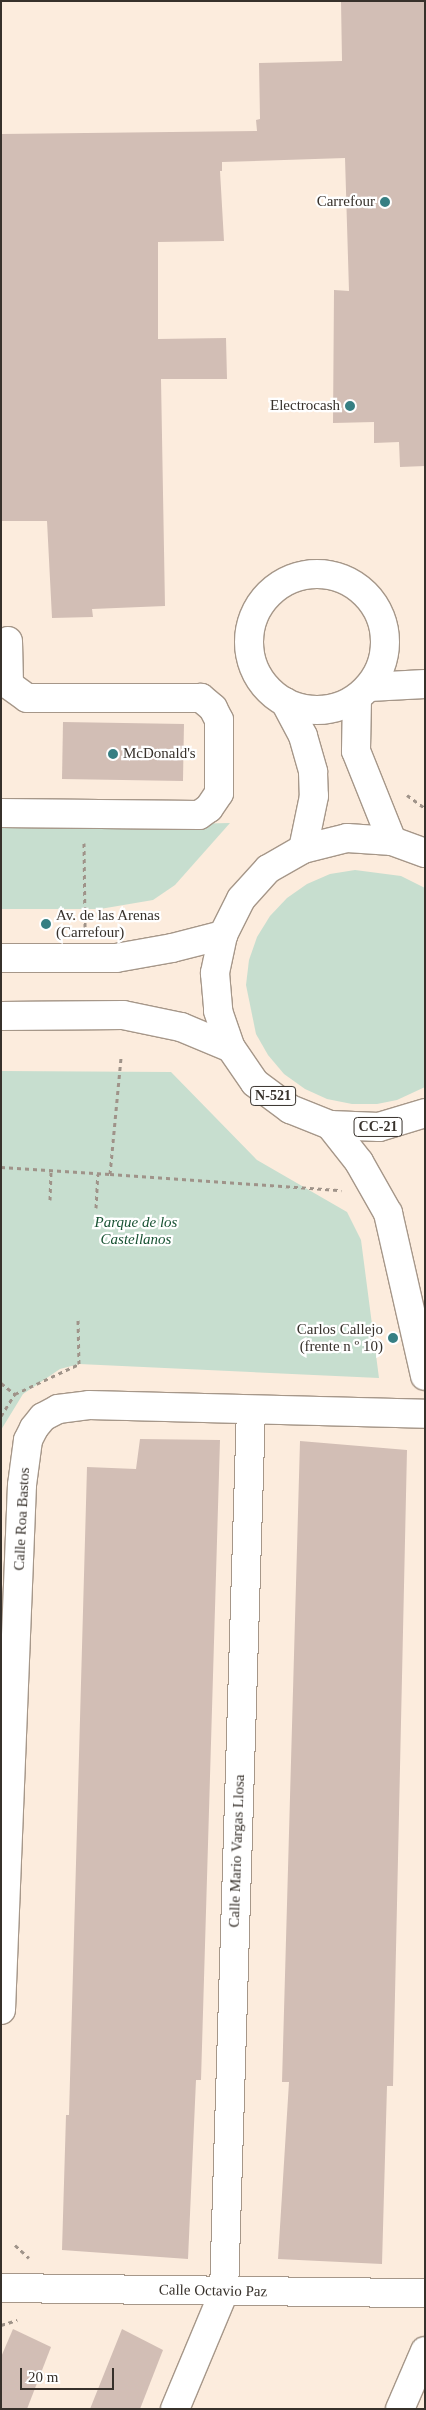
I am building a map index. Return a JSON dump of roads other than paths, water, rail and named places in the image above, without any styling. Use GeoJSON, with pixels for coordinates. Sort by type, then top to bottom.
{"type":"FeatureCollection","features":[{"type":"Feature","properties":{"kind":"main road"},"geometry":{"type":"LineString","coordinates":[[303,849],[314,796],[313,772],[303,736],[285,702],[258,676],[251,658],[250,626],[265,597],[279,584],[315,573],[334,576],[353,584],[368,596],[379,614],[385,631],[385,649],[381,666],[363,692],[356,751],[392,841]]}},
{"type":"Feature","properties":{"kind":"main road"},"geometry":{"type":"LineString","coordinates":[[1,813],[199,815],[209,808],[219,794],[219,720],[213,708],[201,698],[27,698],[9,685],[8,641]]}},
{"type":"Feature","properties":{"kind":"main road"},"geometry":{"type":"LineString","coordinates":[[285,702],[322,710],[363,692],[425,684]]}},
{"type":"Feature","properties":{"kind":"main road","name":"N-521"},"geometry":{"type":"LineString","coordinates":[[330,1124],[290,1109],[256,1083],[231,1048],[218,1012],[215,973],[223,935],[241,899],[268,870],[303,849],[347,838],[392,841],[425,853]]}},
{"type":"Feature","properties":{"kind":"main road"},"geometry":{"type":"LineString","coordinates":[[1,958],[116,958],[223,935]]}},
{"type":"Feature","properties":{"kind":"main road"},"geometry":{"type":"LineString","coordinates":[[1,1016],[122,1015],[181,1027],[231,1048]]}},
{"type":"Feature","properties":{"kind":"main road","name":"CC-21"},"geometry":{"type":"LineString","coordinates":[[330,1124],[379,1126],[425,1113]]}},
{"type":"Feature","properties":{"kind":"main road"},"geometry":{"type":"LineString","coordinates":[[330,1124],[388,1214],[425,1376]]}},
{"type":"Feature","properties":{"kind":"main road","name":"Calle Roa Bastos"},"geometry":{"type":"LineString","coordinates":[[1,2010],[22,1485],[28,1440],[43,1417],[58,1410],[74,1406],[425,1414]]}},
{"type":"Feature","properties":{"kind":"main road","name":"Calle Mario Vargas Llosa"},"geometry":{"type":"LineString","coordinates":[[224,2292],[250,1410]]}},
{"type":"Feature","properties":{"kind":"main road","name":"Calle Octavio Paz"},"geometry":{"type":"LineString","coordinates":[[1,2288],[425,2293]]}},
{"type":"Feature","properties":{"kind":"main road"},"geometry":{"type":"LineString","coordinates":[[174,2409],[224,2292]]}},
{"type":"Feature","properties":{"kind":"main road"},"geometry":{"type":"LineString","coordinates":[[400,2409],[425,2351]]}},
{"type":"Feature","properties":{"kind":"place","name":"Carrefour"},"geometry":{"type":"Point","coordinates":[385,202]}},
{"type":"Feature","properties":{"kind":"place","name":"Electrocash"},"geometry":{"type":"Point","coordinates":[350,406]}},
{"type":"Feature","properties":{"kind":"place","name":"McDonald's"},"geometry":{"type":"Point","coordinates":[113,754]}},
{"type":"Feature","properties":{"kind":"place","name":"Av. de las Arenas (Carrefour)"},"geometry":{"type":"Point","coordinates":[46,924]}},
{"type":"Feature","properties":{"kind":"place","name":"Carlos Callejo (frente n º 10)"},"geometry":{"type":"Point","coordinates":[393,1338]}},
{"type":"Feature","properties":{"kind":"park label","name":"Parque de los Castellanos"},"geometry":{"type":"Point","coordinates":[136,1230]}}]}
